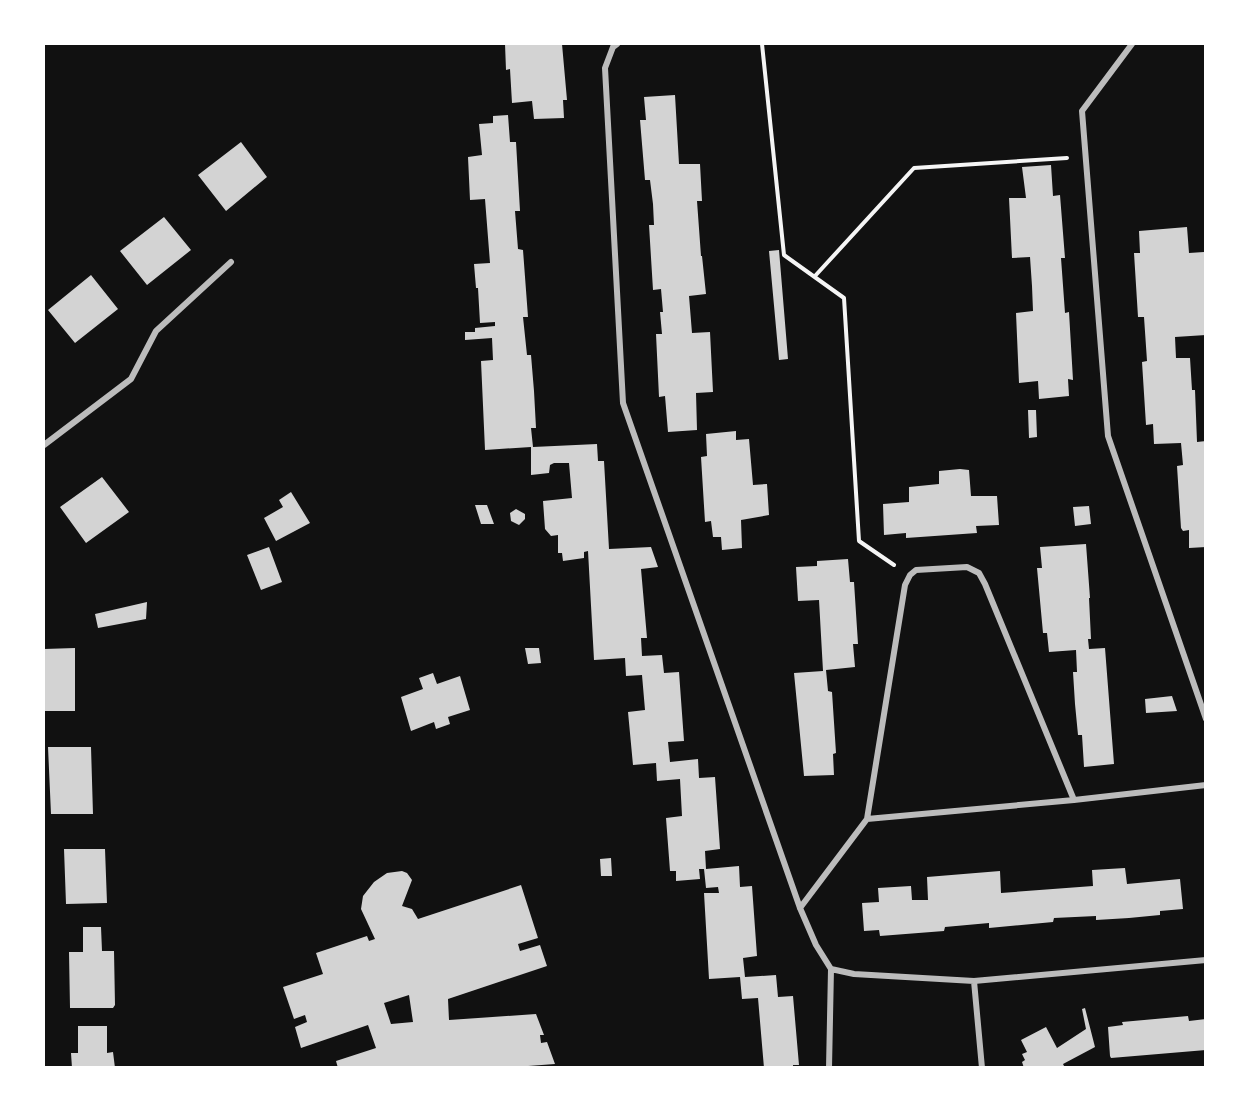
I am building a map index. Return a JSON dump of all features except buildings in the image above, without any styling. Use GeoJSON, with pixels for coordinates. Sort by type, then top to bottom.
{"type":"FeatureCollection","features":[{"type":"Feature","properties":{"kind":"street"},"geometry":{"type":"LineString","coordinates":[[1132,44],[1082,111],[1108,436],[1206,719]]}},
{"type":"Feature","properties":{"kind":"street"},"geometry":{"type":"LineString","coordinates":[[615,45],[605,68],[622,403],[800,908],[816,945],[831,969],[829,1068]]}},
{"type":"Feature","properties":{"kind":"street"},"geometry":{"type":"LineString","coordinates":[[44,445],[131,379],[156,331],[231,262]]}},
{"type":"Feature","properties":{"kind":"street"},"geometry":{"type":"LineString","coordinates":[[800,908],[867,819],[905,585],[910,575],[916,570],[967,567],[979,573],[1074,800]]}},
{"type":"Feature","properties":{"kind":"street"},"geometry":{"type":"LineString","coordinates":[[867,819],[1206,785]]}},
{"type":"Feature","properties":{"kind":"street"},"geometry":{"type":"LineString","coordinates":[[831,969],[854,974],[974,981],[1206,960]]}},
{"type":"Feature","properties":{"kind":"street"},"geometry":{"type":"LineString","coordinates":[[974,981],[982,1068]]}},
{"type":"Feature","properties":{"kind":"path"},"geometry":{"type":"LineString","coordinates":[[762,44],[784,255],[844,298],[859,541],[910,575]]}},
{"type":"Feature","properties":{"kind":"path"},"geometry":{"type":"LineString","coordinates":[[815,276],[914,168],[1087,157]]}}]}
